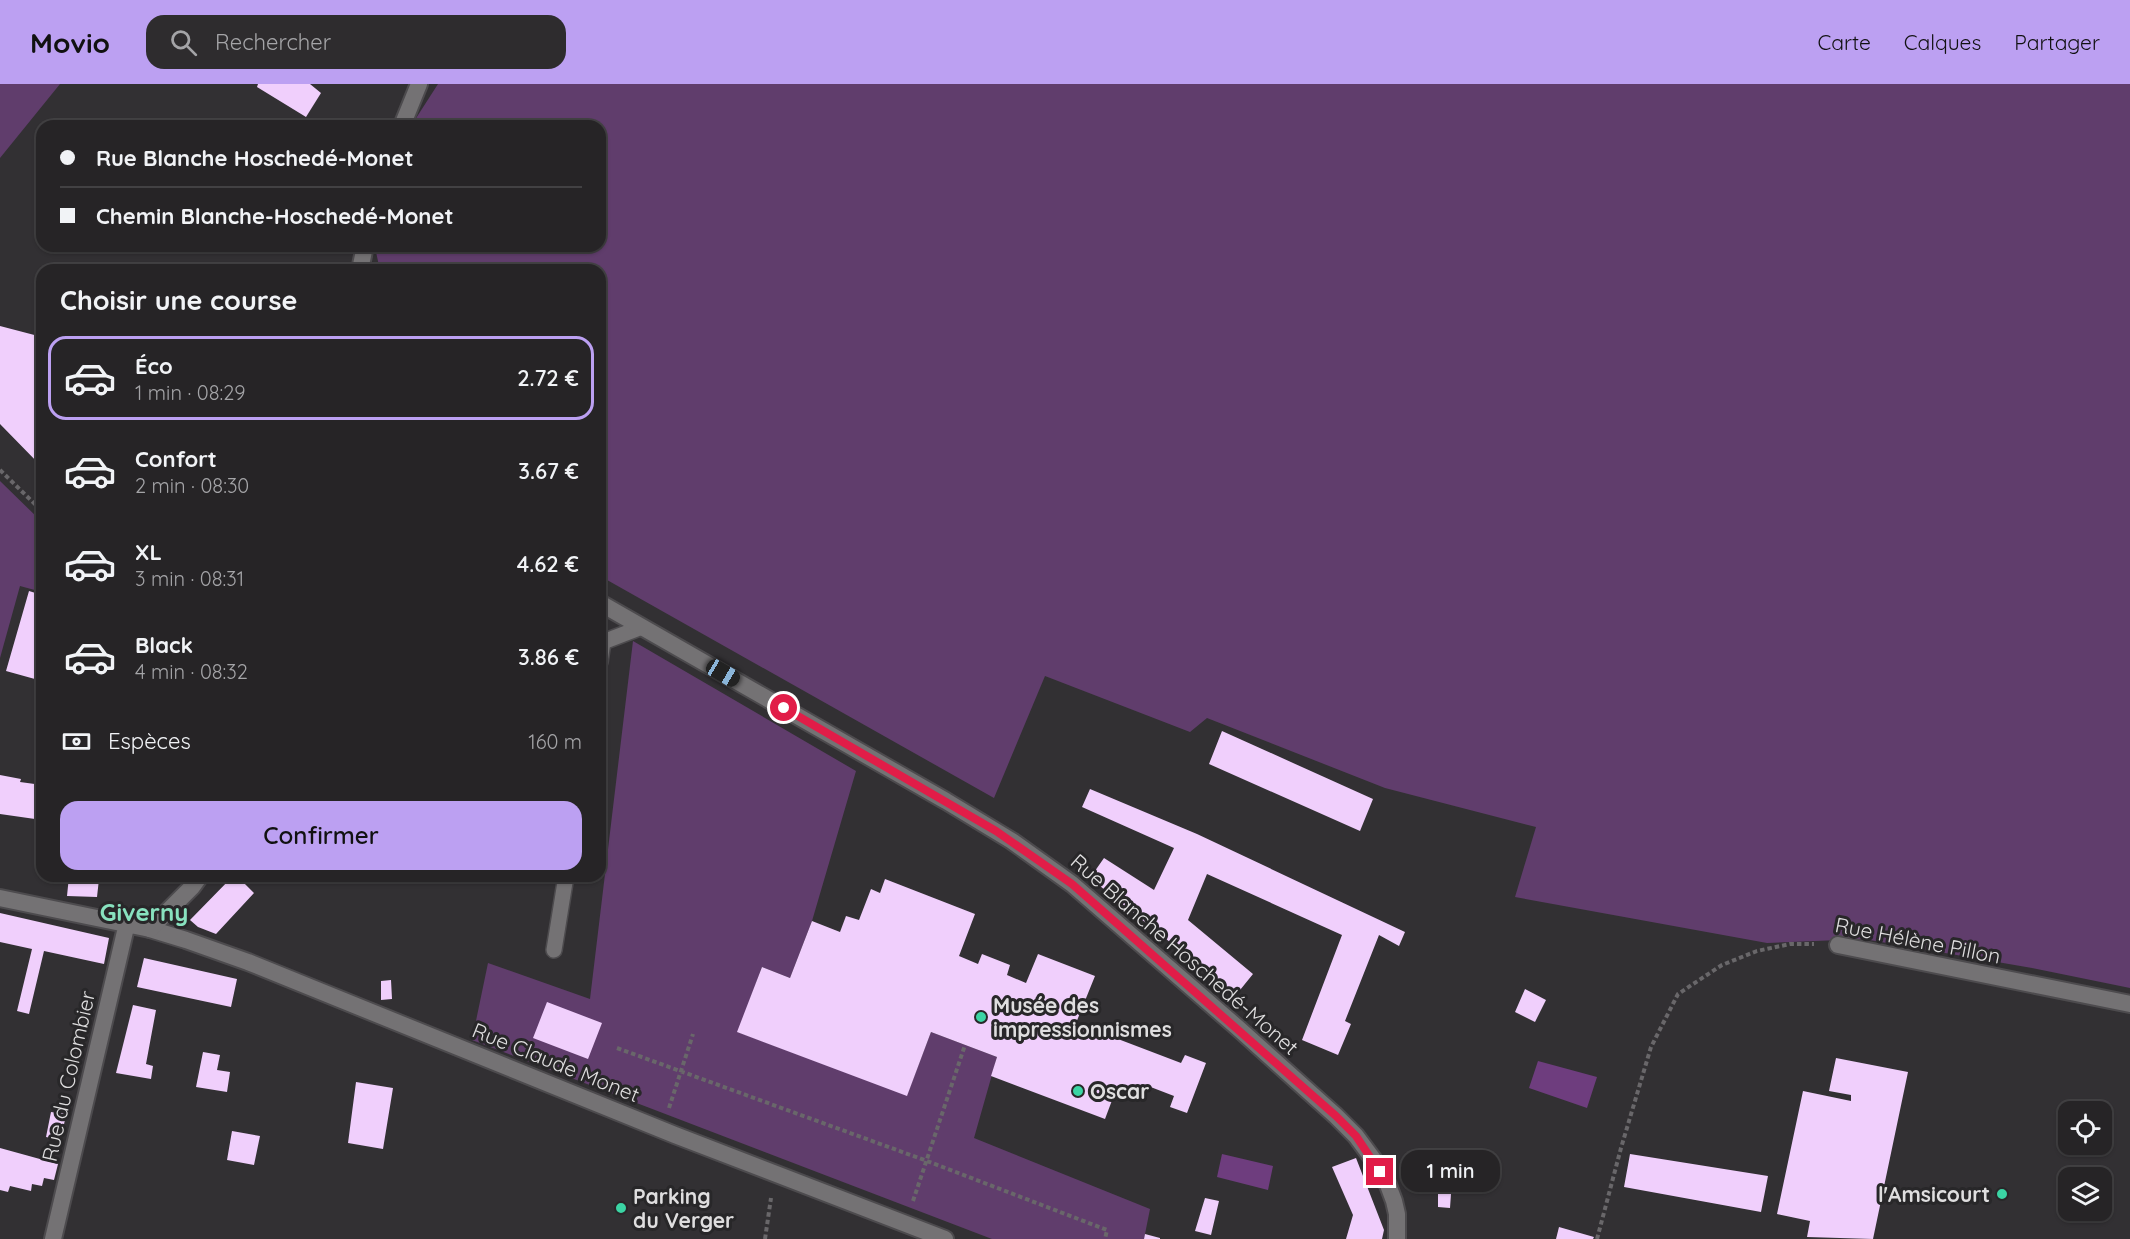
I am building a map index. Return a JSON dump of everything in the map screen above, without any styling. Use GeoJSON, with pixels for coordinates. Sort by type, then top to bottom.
{"type":"FeatureCollection","features":[{"type":"Feature","properties":{"kind":"street"},"geometry":{"type":"LineString","coordinates":[[404,120],[419,84]]}},
{"type":"Feature","properties":{"kind":"street","name":"Rue Blanche Hoschedé-Monet"},"geometry":{"type":"LineString","coordinates":[[606,606],[946,801],[1012,841],[1072,884],[1238,1028],[1356,1136],[1388,1185],[1397,1214],[1397,1239]]}},
{"type":"Feature","properties":{"kind":"street"},"geometry":{"type":"LineString","coordinates":[[150,929],[196,882]]}},
{"type":"Feature","properties":{"kind":"street"},"geometry":{"type":"LineString","coordinates":[[0,898],[51,910],[127,923]]}},
{"type":"Feature","properties":{"kind":"street","name":"Rue Claude Monet"},"geometry":{"type":"LineString","coordinates":[[127,923],[186,940],[248,962],[780,1176],[945,1239]]}},
{"type":"Feature","properties":{"kind":"street","name":"Rue du Colombier"},"geometry":{"type":"LineString","coordinates":[[53,1239],[127,923]]}},
{"type":"Feature","properties":{"kind":"street","name":"Rue Hélène Pillon"},"geometry":{"type":"LineString","coordinates":[[1838,945],[2130,1004]]}},
{"type":"Feature","properties":{"kind":"lane"},"geometry":{"type":"LineString","coordinates":[[606,641],[642,627]]}},
{"type":"Feature","properties":{"kind":"lane"},"geometry":{"type":"LineString","coordinates":[[554,950],[565,882]]}},
{"type":"Feature","properties":{"kind":"path"},"geometry":{"type":"LineString","coordinates":[[0,470],[36,505]]}},
{"type":"Feature","properties":{"kind":"path","name":"Rue Hélène Pillon"},"geometry":{"type":"LineString","coordinates":[[1598,1239],[1621,1148],[1651,1047],[1678,993],[1722,965],[1757,951],[1790,944],[1838,945]]}},
{"type":"Feature","properties":{"kind":"path"},"geometry":{"type":"LineString","coordinates":[[662,1129],[693,1034]]}},
{"type":"Feature","properties":{"kind":"path"},"geometry":{"type":"LineString","coordinates":[[906,1224],[965,1045]]}},
{"type":"Feature","properties":{"kind":"path"},"geometry":{"type":"LineString","coordinates":[[618,1048],[927,1161],[1107,1230],[1105,1239]]}},
{"type":"Feature","properties":{"kind":"path"},"geometry":{"type":"LineString","coordinates":[[765,1239],[769,1204],[780,1176]]}},
{"type":"Feature","properties":{"kind":"shaded area"},"geometry":{"type":"Polygon","coordinates":[[[0,84],[60,84],[0,158],[0,84]]]}},
{"type":"Feature","properties":{"kind":"shaded area"},"geometry":{"type":"Polygon","coordinates":[[[438,84],[2130,84],[2130,988],[2032,968],[1864,939],[1767,943],[1515,897],[1536,827],[1385,788],[1207,718],[1190,732],[1045,676],[994,798],[606,579],[606,264],[379,264],[376,252],[606,252],[606,120],[415,120],[438,84]]]}},
{"type":"Feature","properties":{"kind":"shaded area"},"geometry":{"type":"Polygon","coordinates":[[[0,481],[36,516],[36,590],[20,586],[0,658],[0,481]]]}},
{"type":"Feature","properties":{"kind":"shaded area"},"geometry":{"type":"Polygon","coordinates":[[[633,641],[856,771],[812,921],[790,978],[762,967],[738,1032],[907,1095],[931,1032],[997,1057],[974,1138],[1150,1209],[1144,1239],[992,1239],[472,1040],[488,963],[590,999],[604,882],[606,882],[606,866],[633,641]]]}},
{"type":"Feature","properties":{"kind":"shaded area"},"geometry":{"type":"Polygon","coordinates":[[[1538,1061],[1597,1077],[1587,1108],[1529,1088],[1538,1061]]]}},
{"type":"Feature","properties":{"kind":"shaded area"},"geometry":{"type":"Polygon","coordinates":[[[1222,1154],[1273,1166],[1268,1190],[1217,1177],[1222,1154]]]}},
{"type":"Feature","properties":{"kind":"building"},"geometry":{"type":"Polygon","coordinates":[[[258,84],[310,84],[321,93],[306,117],[257,87],[258,84]]]}},
{"type":"Feature","properties":{"kind":"building"},"geometry":{"type":"Polygon","coordinates":[[[0,326],[36,335],[36,461],[0,424],[0,326]]]}},
{"type":"Feature","properties":{"kind":"building"},"geometry":{"type":"Polygon","coordinates":[[[29,591],[36,593],[36,679],[6,671],[29,591]]]}},
{"type":"Feature","properties":{"kind":"building"},"geometry":{"type":"Polygon","coordinates":[[[1222,731],[1373,799],[1360,831],[1209,764],[1222,731]]]}},
{"type":"Feature","properties":{"kind":"building"},"geometry":{"type":"Polygon","coordinates":[[[0,775],[21,779],[20,782],[36,784],[36,819],[0,814],[0,775]]]}},
{"type":"Feature","properties":{"kind":"building"},"geometry":{"type":"Polygon","coordinates":[[[1090,789],[1197,834],[1405,932],[1399,946],[1379,935],[1345,1021],[1351,1024],[1338,1055],[1302,1040],[1342,935],[1207,874],[1188,920],[1253,974],[1236,995],[1090,878],[1104,858],[1154,890],[1174,848],[1082,807],[1090,789]]]}},
{"type":"Feature","properties":{"kind":"building"},"geometry":{"type":"Polygon","coordinates":[[[885,879],[975,914],[959,956],[978,964],[982,954],[1010,965],[1007,975],[1026,983],[1038,954],[1095,976],[1076,1023],[1181,1063],[1185,1055],[1206,1063],[1187,1113],[1170,1107],[1174,1096],[1148,1086],[1143,1098],[1117,1087],[1105,1119],[991,1076],[997,1057],[931,1032],[907,1096],[737,1032],[762,967],[790,978],[812,921],[840,932],[846,916],[859,920],[871,889],[880,893],[885,879]]]}},
{"type":"Feature","properties":{"kind":"building"},"geometry":{"type":"Polygon","coordinates":[[[68,882],[99,882],[97,897],[67,896],[68,882]]]}},
{"type":"Feature","properties":{"kind":"building"},"geometry":{"type":"Polygon","coordinates":[[[227,882],[243,882],[254,893],[216,934],[198,927],[190,920],[227,882]]]}},
{"type":"Feature","properties":{"kind":"building"},"geometry":{"type":"Polygon","coordinates":[[[0,913],[109,938],[104,964],[44,951],[29,1014],[17,1011],[32,949],[0,942],[0,913]]]}},
{"type":"Feature","properties":{"kind":"building"},"geometry":{"type":"Polygon","coordinates":[[[144,958],[237,979],[231,1007],[137,987],[144,958]]]}},
{"type":"Feature","properties":{"kind":"building"},"geometry":{"type":"Polygon","coordinates":[[[391,980],[392,999],[381,1000],[381,981],[391,980]]]}},
{"type":"Feature","properties":{"kind":"building"},"geometry":{"type":"Polygon","coordinates":[[[1525,989],[1546,1000],[1535,1022],[1515,1012],[1525,989]]]}},
{"type":"Feature","properties":{"kind":"building"},"geometry":{"type":"Polygon","coordinates":[[[547,1002],[602,1023],[588,1059],[533,1038],[547,1002]]]}},
{"type":"Feature","properties":{"kind":"building"},"geometry":{"type":"Polygon","coordinates":[[[133,1005],[156,1010],[146,1064],[153,1066],[151,1079],[116,1073],[133,1005]]]}},
{"type":"Feature","properties":{"kind":"building"},"geometry":{"type":"Polygon","coordinates":[[[203,1052],[220,1055],[217,1070],[230,1072],[227,1092],[196,1087],[203,1052]]]}},
{"type":"Feature","properties":{"kind":"building"},"geometry":{"type":"Polygon","coordinates":[[[1836,1058],[1908,1072],[1873,1239],[1807,1237],[1810,1221],[1777,1214],[1803,1091],[1851,1101],[1851,1095],[1829,1091],[1836,1058]]]}},
{"type":"Feature","properties":{"kind":"building"},"geometry":{"type":"Polygon","coordinates":[[[356,1082],[393,1088],[383,1149],[348,1143],[356,1082]]]}},
{"type":"Feature","properties":{"kind":"building"},"geometry":{"type":"Polygon","coordinates":[[[51,1112],[66,1114],[61,1140],[46,1137],[51,1112]]]}},
{"type":"Feature","properties":{"kind":"building"},"geometry":{"type":"Polygon","coordinates":[[[232,1131],[260,1136],[254,1165],[227,1160],[232,1131]]]}},
{"type":"Feature","properties":{"kind":"building"},"geometry":{"type":"Polygon","coordinates":[[[0,1148],[58,1164],[54,1180],[44,1178],[42,1186],[32,1184],[31,1191],[10,1186],[8,1192],[0,1190],[0,1148]]]}},
{"type":"Feature","properties":{"kind":"building"},"geometry":{"type":"Polygon","coordinates":[[[1630,1154],[1768,1176],[1761,1212],[1624,1187],[1630,1154]]]}},
{"type":"Feature","properties":{"kind":"building"},"geometry":{"type":"Polygon","coordinates":[[[1356,1158],[1384,1230],[1382,1239],[1346,1239],[1353,1215],[1332,1167],[1356,1158]]]}},
{"type":"Feature","properties":{"kind":"building"},"geometry":{"type":"Polygon","coordinates":[[[1438,1186],[1451,1194],[1450,1208],[1438,1207],[1438,1186]]]}},
{"type":"Feature","properties":{"kind":"building"},"geometry":{"type":"Polygon","coordinates":[[[1205,1198],[1219,1201],[1211,1235],[1195,1231],[1205,1198]]]}},
{"type":"Feature","properties":{"kind":"building"},"geometry":{"type":"Polygon","coordinates":[[[1559,1227],[1594,1237],[1593,1239],[1556,1239],[1559,1227]]]}},
{"type":"Feature","properties":{"kind":"building"},"geometry":{"type":"Polygon","coordinates":[[[1145,1234],[1160,1238],[1160,1239],[1144,1239],[1145,1234]]]}},
{"type":"Feature","properties":{"kind":"place","name":"Musée des impressionnismes"},"geometry":{"type":"Point","coordinates":[981,1017]}},
{"type":"Feature","properties":{"kind":"place","name":"Oscar"},"geometry":{"type":"Point","coordinates":[1078,1091]}},
{"type":"Feature","properties":{"kind":"place","name":"l'Amsicourt"},"geometry":{"type":"Point","coordinates":[2002,1194]}},
{"type":"Feature","properties":{"kind":"place","name":"Parking du Verger"},"geometry":{"type":"Point","coordinates":[621,1208]}},
{"type":"Feature","properties":{"kind":"district","name":"Giverny"},"geometry":{"type":"Point","coordinates":[144,912]}},
{"type":"Feature","properties":{"kind":"route"},"geometry":{"type":"LineString","coordinates":[[784,708],[996,831],[1072,884],[1336,1116],[1356,1136],[1380,1172]]}}]}
